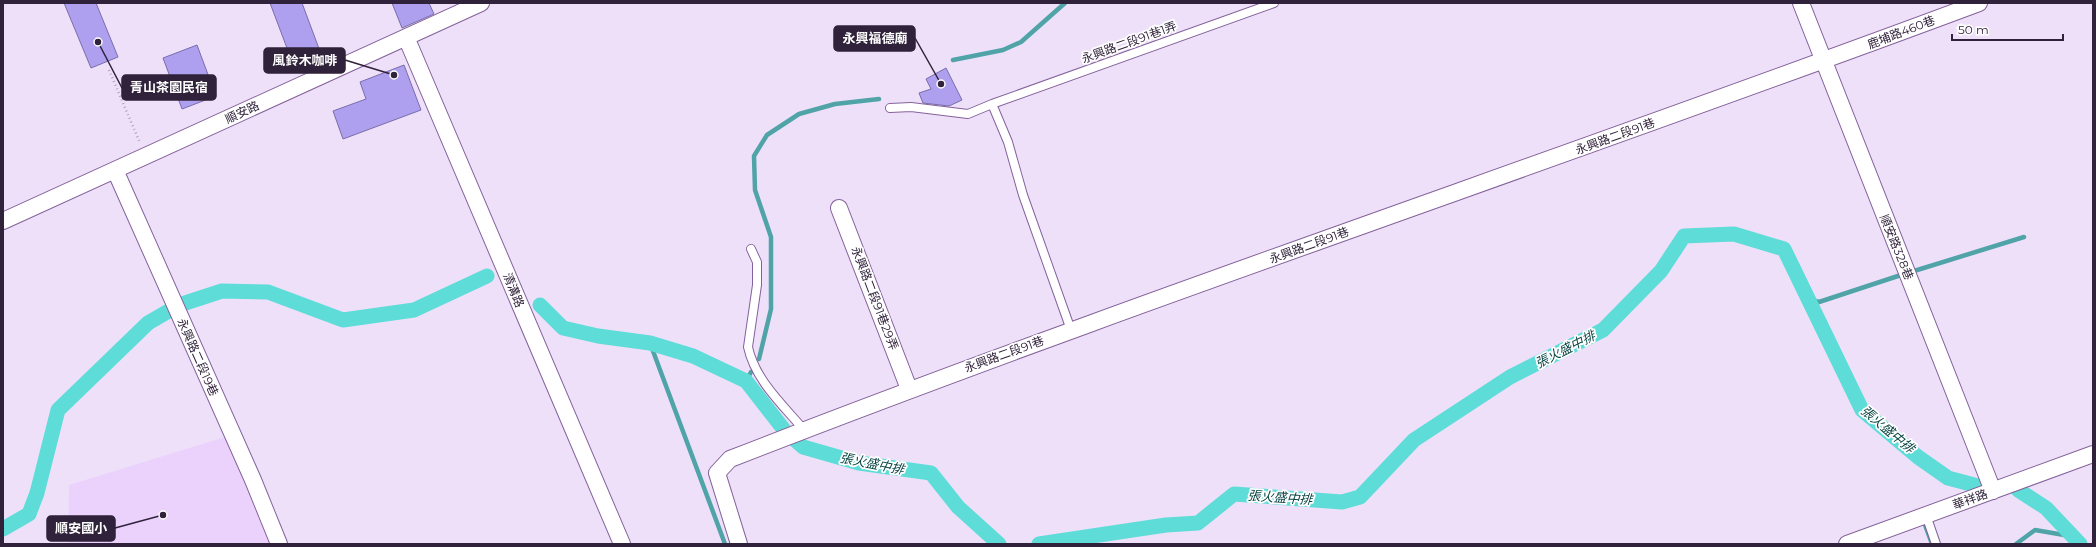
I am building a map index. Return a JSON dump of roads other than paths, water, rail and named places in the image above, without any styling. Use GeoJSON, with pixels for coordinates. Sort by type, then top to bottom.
{"type":"FeatureCollection","features":[{"type":"Feature","properties":{"kind":"street","name":"順安路"},"geometry":{"type":"LineString","coordinates":[[3,222],[481,3]]}},
{"type":"Feature","properties":{"kind":"street","name":"順安路328巷"},"geometry":{"type":"LineString","coordinates":[[1801,3],[1993,491]]}},
{"type":"Feature","properties":{"kind":"street","name":"鹿埔路460巷"},"geometry":{"type":"LineString","coordinates":[[1823,61],[1979,3]]}},
{"type":"Feature","properties":{"kind":"street","name":"清溝路"},"geometry":{"type":"LineString","coordinates":[[406,37],[622,544]]}},
{"type":"Feature","properties":{"kind":"street","name":"永興路二段91巷"},"geometry":{"type":"LineString","coordinates":[[739,544],[717,473],[730,459],[909,389],[1071,330],[1823,61]]}},
{"type":"Feature","properties":{"kind":"street","name":"永興路二段19巷"},"geometry":{"type":"LineString","coordinates":[[115,170],[279,544]]}},
{"type":"Feature","properties":{"kind":"street","name":"永興路二段91巷29弄"},"geometry":{"type":"LineString","coordinates":[[840,208],[909,389]]}},
{"type":"Feature","properties":{"kind":"street","name":"華祥路"},"geometry":{"type":"LineString","coordinates":[[1847,544],[2093,454]]}},
{"type":"Feature","properties":{"kind":"lane","name":"永興路二段91巷1弄"},"geometry":{"type":"LineString","coordinates":[[890,108],[911,107],[968,114],[992,104],[1274,3]]}},
{"type":"Feature","properties":{"kind":"lane"},"geometry":{"type":"LineString","coordinates":[[992,104],[1008,142],[1023,195],[1071,330]]}},
{"type":"Feature","properties":{"kind":"lane"},"geometry":{"type":"LineString","coordinates":[[750,249],[757,262],[757,285],[748,347],[749,354],[795,434]]}},
{"type":"Feature","properties":{"kind":"lane"},"geometry":{"type":"LineString","coordinates":[[1926,515],[1936,544]]}},
{"type":"Feature","properties":{"kind":"waterway"},"geometry":{"type":"LineString","coordinates":[[953,60],[1003,50],[1021,42],[1065,3]]}},
{"type":"Feature","properties":{"kind":"waterway"},"geometry":{"type":"LineString","coordinates":[[759,359],[771,309],[771,237],[755,190],[754,156],[767,135],[799,114],[835,104],[879,99]]}},
{"type":"Feature","properties":{"kind":"waterway","name":"張火盛中排"},"geometry":{"type":"LineString","coordinates":[[1039,544],[1166,525],[1198,523],[1234,494],[1342,502],[1360,497],[1414,440],[1510,377],[1603,330],[1661,271],[1684,236],[1734,234],[1784,249],[1862,410],[1918,457],[1948,478],[1978,486]]}},
{"type":"Feature","properties":{"kind":"waterway"},"geometry":{"type":"LineString","coordinates":[[1914,271],[2024,237]]}},
{"type":"Feature","properties":{"kind":"waterway"},"geometry":{"type":"LineString","coordinates":[[1808,299],[1819,302],[1901,275]]}},
{"type":"Feature","properties":{"kind":"waterway"},"geometry":{"type":"LineString","coordinates":[[3,529],[29,514],[37,493],[58,410],[148,323],[179,305],[222,291],[268,292],[343,320],[414,310],[487,276]]}},
{"type":"Feature","properties":{"kind":"waterway","name":"張火盛中排"},"geometry":{"type":"LineString","coordinates":[[540,305],[563,328],[598,336],[650,343],[693,356],[746,381],[785,431],[803,447],[859,463],[931,473],[958,507],[999,544]]}},
{"type":"Feature","properties":{"kind":"waterway"},"geometry":{"type":"LineString","coordinates":[[650,343],[725,544]]}},
{"type":"Feature","properties":{"kind":"waterway"},"geometry":{"type":"LineString","coordinates":[[746,381],[751,372]]}},
{"type":"Feature","properties":{"kind":"waterway","name":"張火盛中排"},"geometry":{"type":"LineString","coordinates":[[2018,490],[2046,508],[2080,544]]}},
{"type":"Feature","properties":{"kind":"waterway"},"geometry":{"type":"LineString","coordinates":[[1921,523],[1924,522],[1932,544]]}},
{"type":"Feature","properties":{"kind":"waterway"},"geometry":{"type":"LineString","coordinates":[[2016,544],[2035,530],[2070,536]]}},
{"type":"Feature","properties":{"kind":"place","name":"青山茶園民宿"},"geometry":{"type":"Point","coordinates":[98,42]}},
{"type":"Feature","properties":{"kind":"place","name":"風鈴木咖啡"},"geometry":{"type":"Point","coordinates":[394,75]}},
{"type":"Feature","properties":{"kind":"place","name":"永興福德廟"},"geometry":{"type":"Point","coordinates":[941,84]}},
{"type":"Feature","properties":{"kind":"place","name":"順安國小"},"geometry":{"type":"Point","coordinates":[163,515]}}]}
